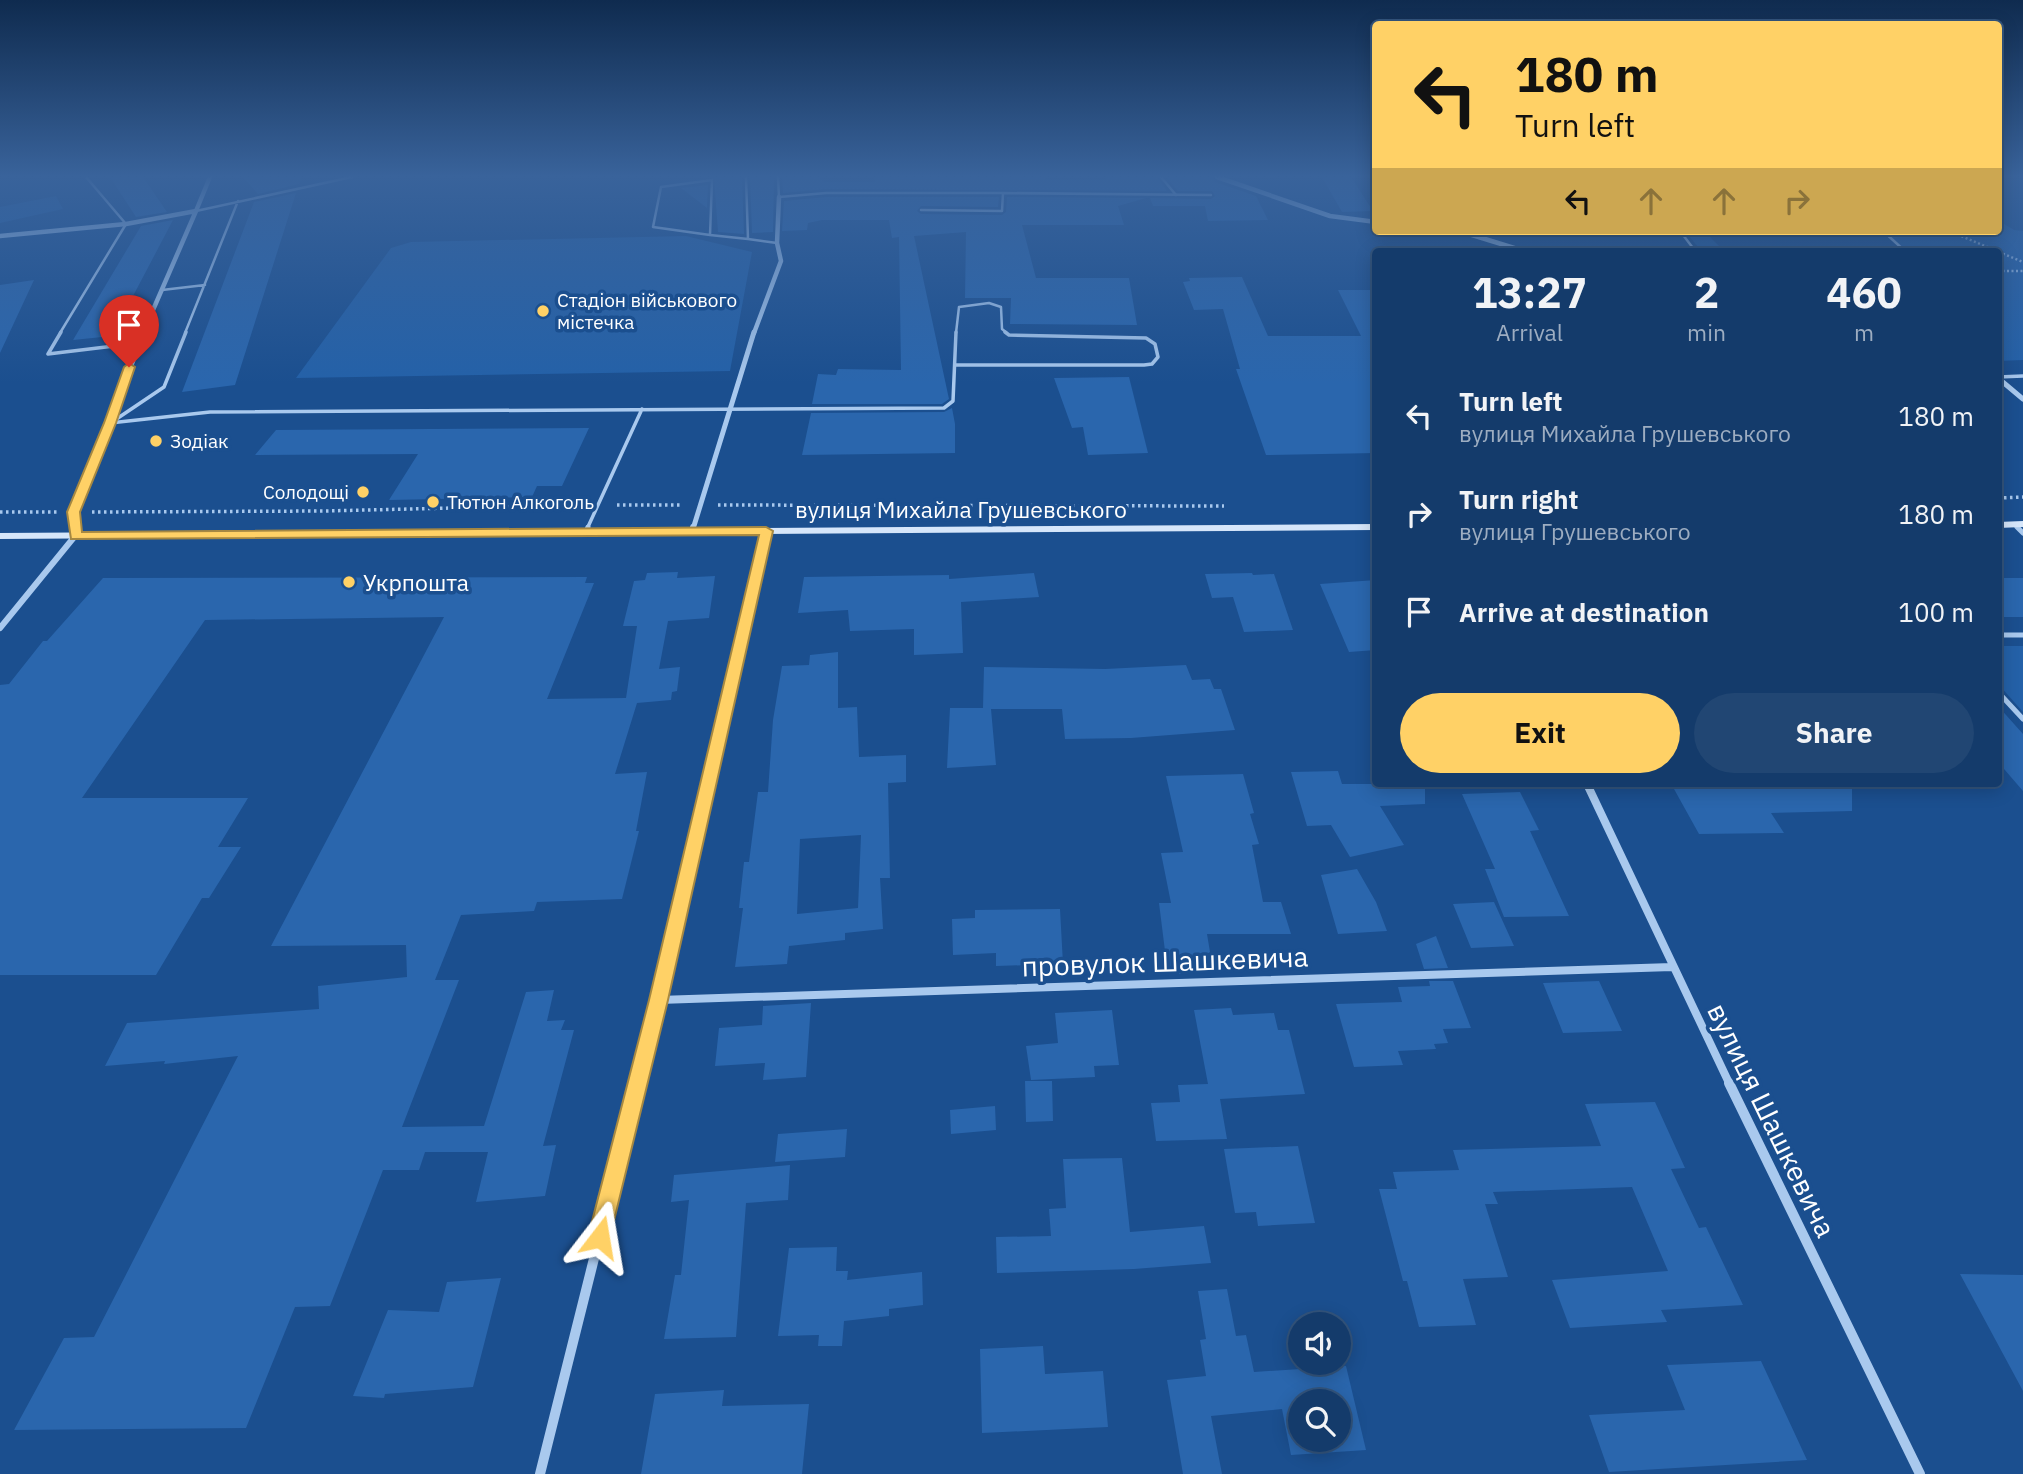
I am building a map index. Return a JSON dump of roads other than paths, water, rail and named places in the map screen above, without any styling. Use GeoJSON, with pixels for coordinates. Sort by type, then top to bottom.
{"type":"FeatureCollection","features":[{"type":"Feature","properties":{"kind":"main road"},"geometry":{"type":"LineString","coordinates":[[2002,525],[2020,527]]}},
{"type":"Feature","properties":{"kind":"main road","name":"вулиця Михайла Грушевського"},"geometry":{"type":"LineString","coordinates":[[0,536],[1372,527]]}},
{"type":"Feature","properties":{"kind":"street"},"geometry":{"type":"LineString","coordinates":[[0,628],[75,536],[74,512],[139,343],[181,246]]}},
{"type":"Feature","properties":{"kind":"street"},"geometry":{"type":"LineString","coordinates":[[692,532],[746,354],[781,261],[778,246]]}},
{"type":"Feature","properties":{"kind":"street"},"geometry":{"type":"LineString","coordinates":[[2002,381],[2023,399]]}},
{"type":"Feature","properties":{"kind":"street"},"geometry":{"type":"LineString","coordinates":[[540,1474],[659,1000],[766,531]]}},
{"type":"Feature","properties":{"kind":"street","name":"вулиця Шашкевича"},"geometry":{"type":"LineString","coordinates":[[1588,787],[1672,967],[1920,1474]]}},
{"type":"Feature","properties":{"kind":"street","name":"провулок Шашкевича"},"geometry":{"type":"LineString","coordinates":[[659,1000],[1672,967]]}},
{"type":"Feature","properties":{"kind":"lane"},"geometry":{"type":"LineString","coordinates":[[113,246],[48,354],[139,343]]}},
{"type":"Feature","properties":{"kind":"lane"},"geometry":{"type":"LineString","coordinates":[[110,423],[164,387],[220,246]]}},
{"type":"Feature","properties":{"kind":"lane"},"geometry":{"type":"LineString","coordinates":[[162,290],[205,285]]}},
{"type":"Feature","properties":{"kind":"lane"},"geometry":{"type":"LineString","coordinates":[[110,423],[210,412],[944,408],[953,401],[957,310],[965,304],[989,303],[1001,307],[1002,329],[1010,335],[1146,338],[1155,344],[1158,357],[1152,364],[1144,365],[955,365]]}},
{"type":"Feature","properties":{"kind":"lane"},"geometry":{"type":"LineString","coordinates":[[2002,377],[2023,376]]}},
{"type":"Feature","properties":{"kind":"lane"},"geometry":{"type":"LineString","coordinates":[[586,533],[642,409]]}},
{"type":"Feature","properties":{"kind":"lane"},"geometry":{"type":"LineString","coordinates":[[2002,635],[2023,635]]}},
{"type":"Feature","properties":{"kind":"lane"},"geometry":{"type":"LineString","coordinates":[[2002,696],[2023,719]]}},
{"type":"Feature","properties":{"kind":"place","name":"Стадіон військового містечка"},"geometry":{"type":"Point","coordinates":[543,311]}},
{"type":"Feature","properties":{"kind":"place","name":"Зодіак"},"geometry":{"type":"Point","coordinates":[156,441]}},
{"type":"Feature","properties":{"kind":"place","name":"Солодощі"},"geometry":{"type":"Point","coordinates":[363,492]}},
{"type":"Feature","properties":{"kind":"place","name":"Тютюн Алкоголь"},"geometry":{"type":"Point","coordinates":[433,502]}},
{"type":"Feature","properties":{"kind":"place","name":"Укрпошта"},"geometry":{"type":"Point","coordinates":[349,582]}}]}
